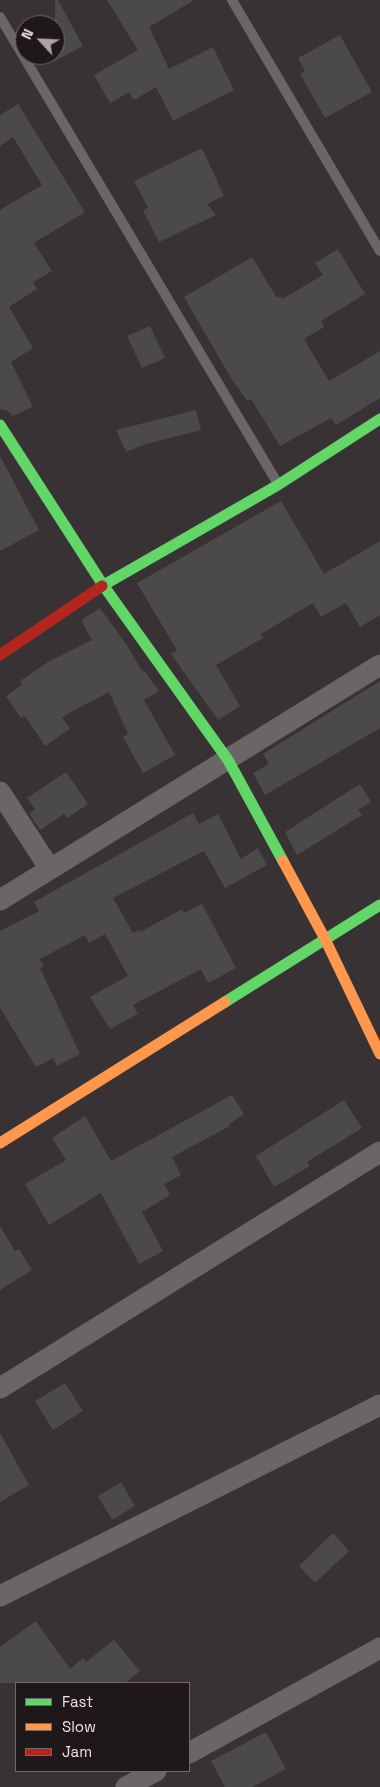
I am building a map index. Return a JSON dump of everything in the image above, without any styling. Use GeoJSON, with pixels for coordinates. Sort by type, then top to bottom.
{"type":"FeatureCollection","features":[{"type":"Feature","properties":{"kind":"street"},"geometry":{"type":"LineString","coordinates":[[0,655],[103,585],[278,485],[380,419]]}},
{"type":"Feature","properties":{"kind":"street"},"geometry":{"type":"LineString","coordinates":[[0,425],[103,585],[228,760],[325,939],[380,1054]]}},
{"type":"Feature","properties":{"kind":"street"},"geometry":{"type":"LineString","coordinates":[[0,900],[380,665]]}},
{"type":"Feature","properties":{"kind":"street"},"geometry":{"type":"LineString","coordinates":[[0,792],[50,869]]}},
{"type":"Feature","properties":{"kind":"street"},"geometry":{"type":"LineString","coordinates":[[0,1143],[380,905]]}},
{"type":"Feature","properties":{"kind":"street"},"geometry":{"type":"LineString","coordinates":[[0,1388],[380,1152]]}},
{"type":"Feature","properties":{"kind":"street"},"geometry":{"type":"LineString","coordinates":[[0,1596],[380,1404]]}},
{"type":"Feature","properties":{"kind":"street"},"geometry":{"type":"LineString","coordinates":[[190,1752],[380,1648]]}},
{"type":"Feature","properties":{"kind":"street"},"geometry":{"type":"LineString","coordinates":[[126,1787],[154,1772]]}},
{"type":"Feature","properties":{"kind":"lane"},"geometry":{"type":"LineString","coordinates":[[232,0],[380,251]]}},
{"type":"Feature","properties":{"kind":"lane"},"geometry":{"type":"LineString","coordinates":[[0,17],[278,485]]}},
{"type":"Feature","properties":{"kind":"building"},"geometry":{"type":"Polygon","coordinates":[[[55,0],[58,0],[83,46],[65,56],[65,15],[55,15],[55,0]]]}},
{"type":"Feature","properties":{"kind":"building"},"geometry":{"type":"Polygon","coordinates":[[[107,0],[194,0],[149,27],[169,69],[213,47],[234,90],[173,121],[156,87],[134,100],[129,92],[110,103],[94,75],[138,50],[107,0]]]}},
{"type":"Feature","properties":{"kind":"building"},"geometry":{"type":"Polygon","coordinates":[[[340,35],[372,92],[325,118],[300,74],[305,71],[298,58],[340,35]]]}},
{"type":"Feature","properties":{"kind":"building"},"geometry":{"type":"Polygon","coordinates":[[[18,104],[85,212],[34,243],[52,271],[33,282],[37,289],[9,307],[33,348],[11,362],[33,407],[13,416],[8,411],[0,409],[0,210],[42,185],[13,137],[0,146],[0,115],[18,104]]]}},
{"type":"Feature","properties":{"kind":"building"},"geometry":{"type":"Polygon","coordinates":[[[202,148],[224,196],[207,204],[216,215],[159,242],[143,210],[148,208],[134,181],[202,148]]]}},
{"type":"Feature","properties":{"kind":"building"},"geometry":{"type":"Polygon","coordinates":[[[338,249],[365,294],[321,321],[324,327],[304,339],[329,381],[380,351],[380,398],[336,425],[331,418],[280,446],[251,399],[247,401],[231,378],[184,297],[252,257],[277,298],[280,296],[282,299],[323,275],[315,263],[338,249]]]}},
{"type":"Feature","properties":{"kind":"building"},"geometry":{"type":"Polygon","coordinates":[[[150,326],[165,358],[142,368],[127,336],[150,326]]]}},
{"type":"Feature","properties":{"kind":"building"},"geometry":{"type":"Polygon","coordinates":[[[196,410],[201,430],[146,444],[126,452],[116,430],[196,410]]]}},
{"type":"Feature","properties":{"kind":"building"},"geometry":{"type":"Polygon","coordinates":[[[0,456],[39,530],[0,551],[0,456]]]}},
{"type":"Feature","properties":{"kind":"building"},"geometry":{"type":"Polygon","coordinates":[[[281,501],[324,574],[380,541],[380,615],[360,627],[346,603],[321,617],[313,603],[261,634],[263,638],[216,665],[240,706],[218,720],[171,654],[177,650],[137,583],[281,501]]]}},
{"type":"Feature","properties":{"kind":"building"},"geometry":{"type":"Polygon","coordinates":[[[100,608],[126,644],[142,671],[144,670],[159,691],[144,700],[175,755],[143,773],[123,737],[128,734],[109,692],[62,717],[70,729],[45,746],[25,716],[21,718],[6,696],[22,685],[20,681],[48,662],[92,640],[81,620],[100,608]]]}},
{"type":"Feature","properties":{"kind":"building"},"geometry":{"type":"Polygon","coordinates":[[[380,681],[380,728],[265,795],[253,773],[269,764],[263,754],[380,681]]]}},
{"type":"Feature","properties":{"kind":"building"},"geometry":{"type":"Polygon","coordinates":[[[66,772],[88,804],[67,818],[64,814],[40,830],[29,813],[35,809],[27,798],[66,772]]]}},
{"type":"Feature","properties":{"kind":"building"},"geometry":{"type":"Polygon","coordinates":[[[360,784],[371,802],[358,810],[362,815],[297,855],[285,832],[360,784]]]}},
{"type":"Feature","properties":{"kind":"building"},"geometry":{"type":"Polygon","coordinates":[[[193,813],[199,824],[218,814],[241,859],[258,848],[267,865],[225,888],[204,851],[113,898],[133,933],[139,930],[140,932],[182,909],[184,913],[202,904],[236,968],[208,983],[201,969],[133,1005],[138,1014],[110,1029],[90,997],[128,976],[105,934],[89,943],[85,935],[40,959],[44,966],[40,968],[80,1054],[57,1066],[53,1058],[36,1067],[0,1008],[0,931],[39,911],[34,902],[193,813]]]}},
{"type":"Feature","properties":{"kind":"building"},"geometry":{"type":"Polygon","coordinates":[[[232,1095],[244,1114],[229,1124],[230,1126],[172,1157],[181,1175],[164,1184],[170,1195],[142,1212],[163,1251],[139,1264],[101,1193],[49,1225],[25,1184],[66,1160],[52,1138],[85,1116],[111,1161],[232,1095]]]}},
{"type":"Feature","properties":{"kind":"building"},"geometry":{"type":"Polygon","coordinates":[[[344,1100],[362,1128],[307,1162],[310,1166],[274,1187],[256,1156],[344,1100]]]}},
{"type":"Feature","properties":{"kind":"building"},"geometry":{"type":"Polygon","coordinates":[[[0,1226],[15,1251],[19,1249],[32,1270],[0,1290],[0,1226]]]}},
{"type":"Feature","properties":{"kind":"building"},"geometry":{"type":"Polygon","coordinates":[[[65,1383],[83,1411],[53,1430],[35,1401],[65,1383]]]}},
{"type":"Feature","properties":{"kind":"building"},"geometry":{"type":"Polygon","coordinates":[[[0,1433],[29,1485],[0,1502],[0,1433]]]}},
{"type":"Feature","properties":{"kind":"building"},"geometry":{"type":"Polygon","coordinates":[[[121,1482],[135,1506],[112,1520],[98,1496],[121,1482]]]}},
{"type":"Feature","properties":{"kind":"building"},"geometry":{"type":"Polygon","coordinates":[[[333,1533],[349,1551],[315,1583],[299,1566],[333,1533]]]}},
{"type":"Feature","properties":{"kind":"building"},"geometry":{"type":"Polygon","coordinates":[[[36,1621],[70,1669],[83,1658],[86,1662],[114,1640],[140,1671],[126,1682],[0,1683],[0,1647],[36,1621]]]}},
{"type":"Feature","properties":{"kind":"building"},"geometry":{"type":"Polygon","coordinates":[[[266,1732],[286,1769],[252,1787],[225,1787],[211,1761],[266,1732]]]}},
{"type":"Feature","properties":{"kind":"traffic: fast"},"geometry":{"type":"LineString","coordinates":[[102,586],[278,485],[380,419]]}},
{"type":"Feature","properties":{"kind":"traffic: fast"},"geometry":{"type":"LineString","coordinates":[[0,425],[103,585],[228,760],[283,861]]}},
{"type":"Feature","properties":{"kind":"traffic: fast"},"geometry":{"type":"LineString","coordinates":[[225,1002],[380,905]]}},
{"type":"Feature","properties":{"kind":"traffic: slow"},"geometry":{"type":"LineString","coordinates":[[283,861],[325,939],[380,1054]]}},
{"type":"Feature","properties":{"kind":"traffic: slow"},"geometry":{"type":"LineString","coordinates":[[0,1143],[225,1002]]}},
{"type":"Feature","properties":{"kind":"traffic: jam"},"geometry":{"type":"LineString","coordinates":[[0,655],[102,586]]}}]}
